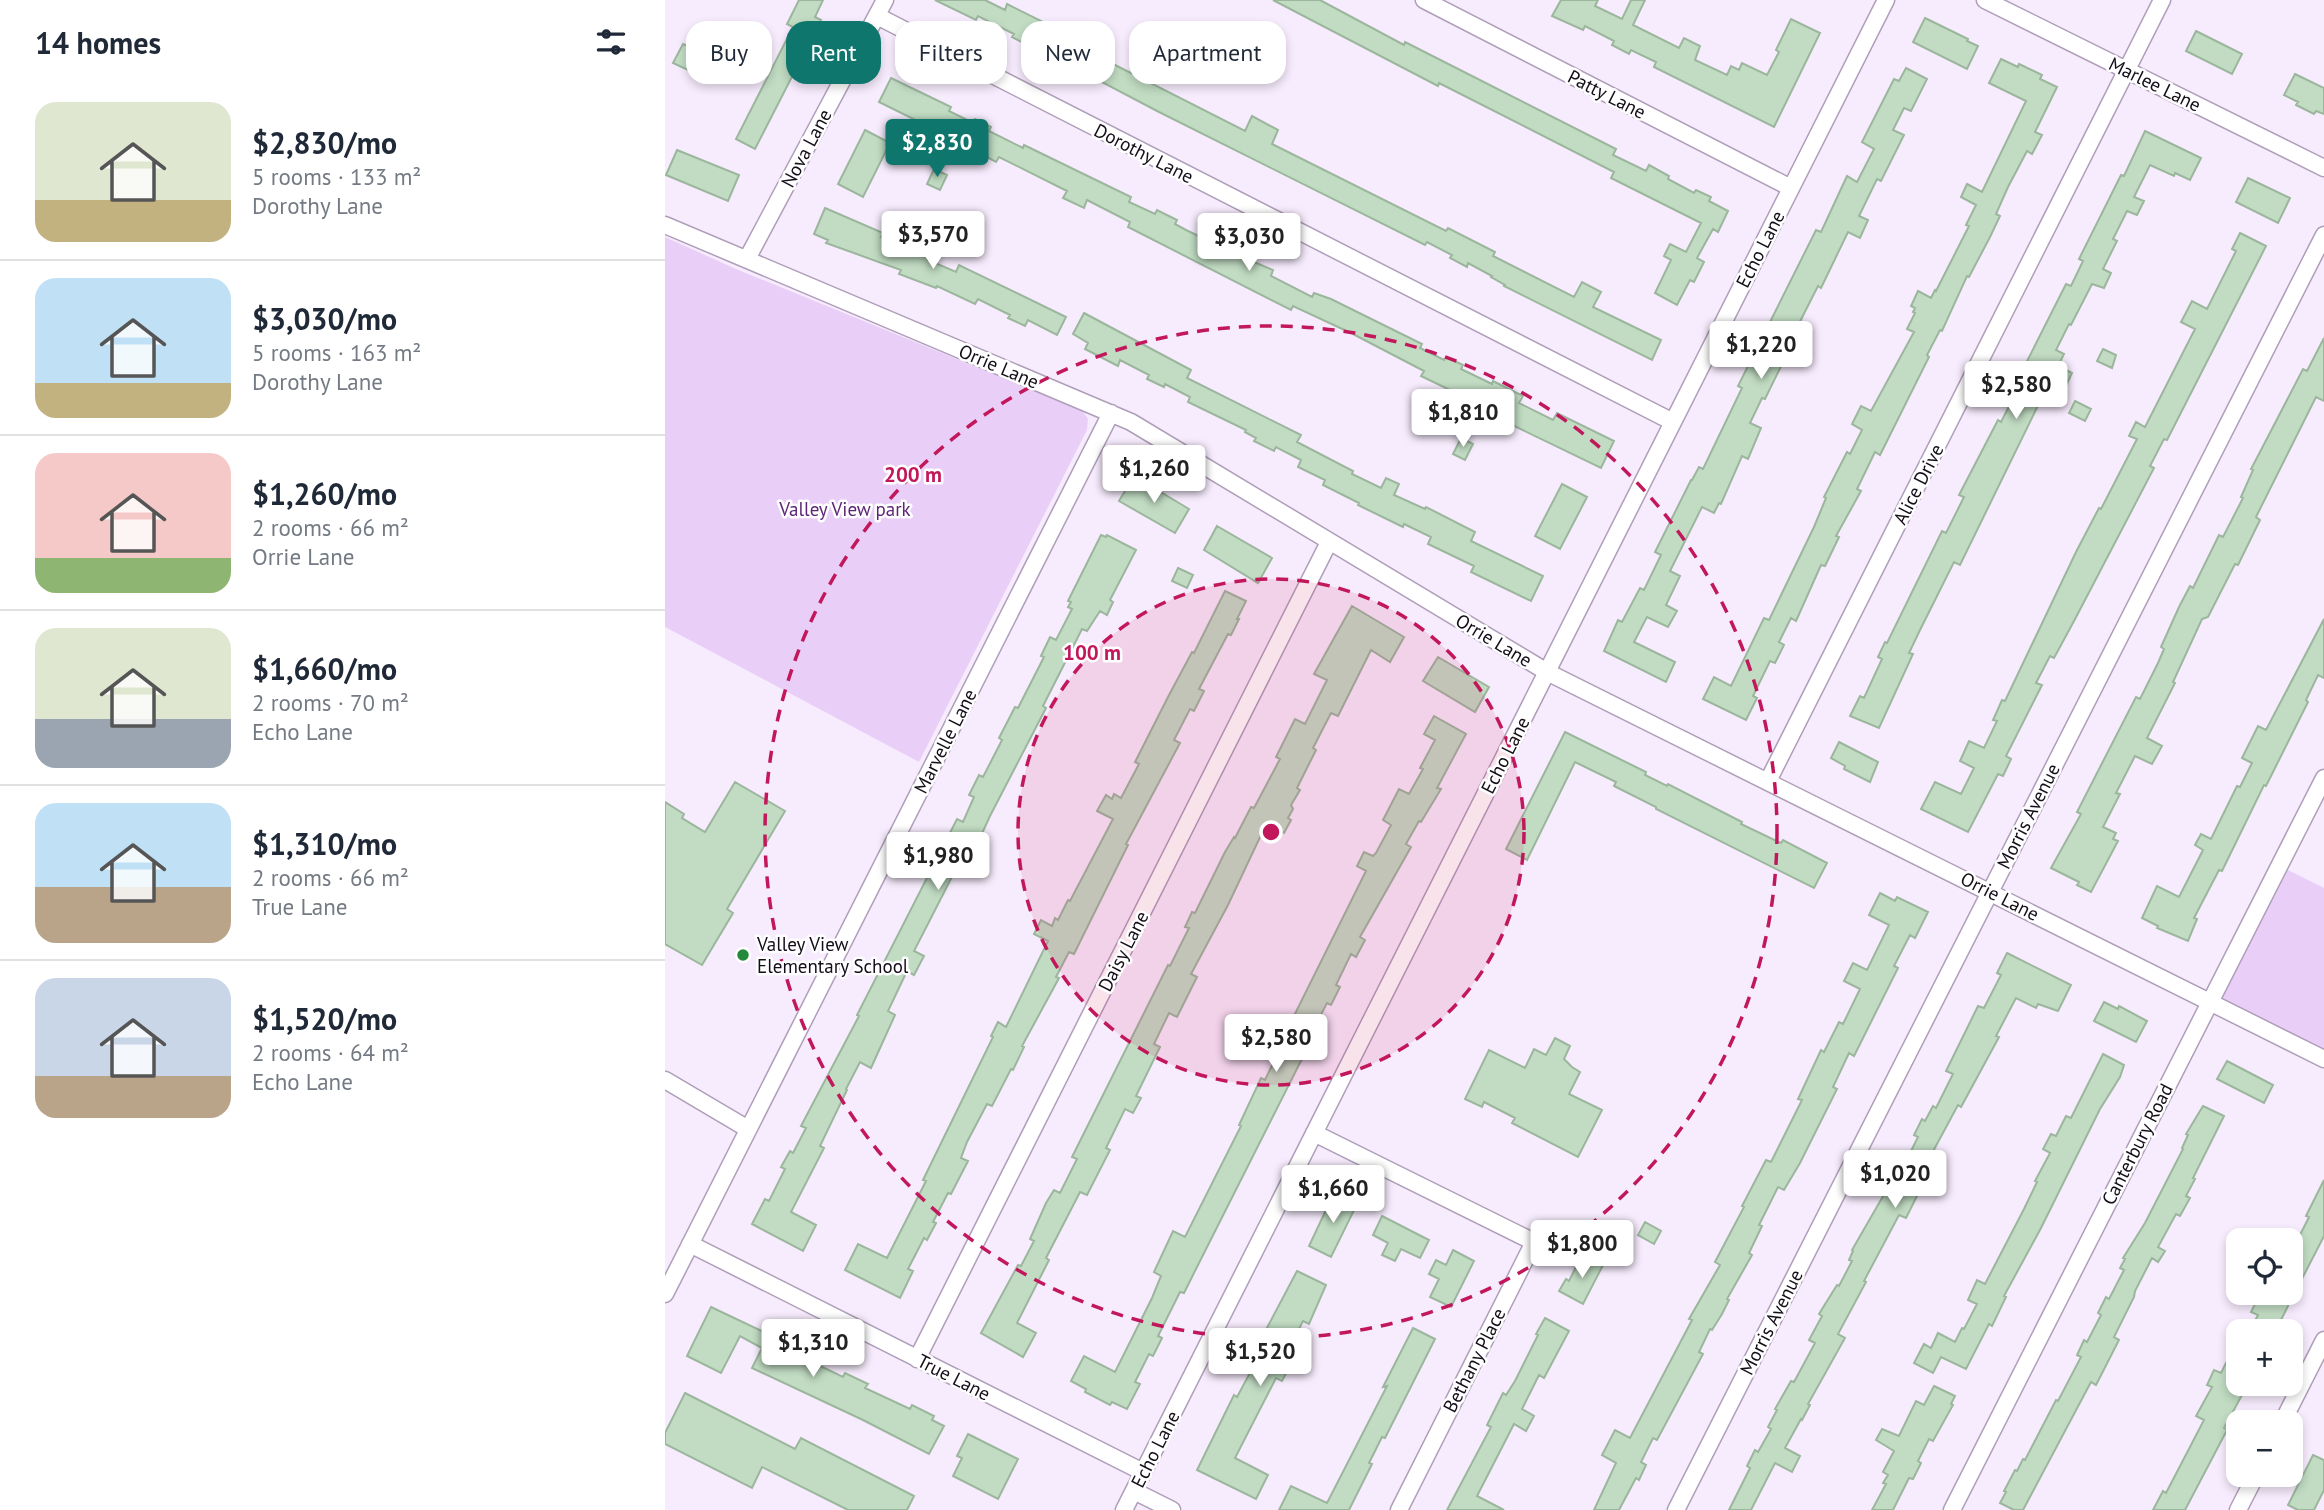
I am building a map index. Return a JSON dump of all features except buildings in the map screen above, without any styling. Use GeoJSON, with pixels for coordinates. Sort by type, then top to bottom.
{"type":"FeatureCollection","features":[{"type":"Feature","properties":{"kind":"street","name":"Nova Lane"},"geometry":{"type":"LineString","coordinates":[[747,260],[885,0]]}},
{"type":"Feature","properties":{"kind":"street","name":"Patty Lane"},"geometry":{"type":"LineString","coordinates":[[1424,0],[1791,188]]}},
{"type":"Feature","properties":{"kind":"street","name":"Echo Lane"},"geometry":{"type":"LineString","coordinates":[[1124,1510],[1886,0]]}},
{"type":"Feature","properties":{"kind":"street","name":"Marlee Lane"},"geometry":{"type":"LineString","coordinates":[[1985,0],[2324,168]]}},
{"type":"Feature","properties":{"kind":"street","name":"Alice Drive"},"geometry":{"type":"LineString","coordinates":[[1768,781],[2162,0]]}},
{"type":"Feature","properties":{"kind":"street","name":"Dorothy Lane"},"geometry":{"type":"LineString","coordinates":[[877,16],[1673,422]]}},
{"type":"Feature","properties":{"kind":"street","name":"Orrie Lane"},"geometry":{"type":"LineString","coordinates":[[665,225],[1111,413],[1194,458],[1329,542],[1547,671],[2324,1059]]}},
{"type":"Feature","properties":{"kind":"street","name":"Morris Avenue"},"geometry":{"type":"LineString","coordinates":[[1676,1510],[2324,236]]}},
{"type":"Feature","properties":{"kind":"street","name":"Marvelle Lane"},"geometry":{"type":"LineString","coordinates":[[665,1294],[1111,413]]}},
{"type":"Feature","properties":{"kind":"street","name":"Daisy Lane"},"geometry":{"type":"LineString","coordinates":[[917,1359],[1329,542]]}},
{"type":"Feature","properties":{"kind":"street","name":"Canterbury Road"},"geometry":{"type":"LineString","coordinates":[[1951,1510],[2324,778]]}},
{"type":"Feature","properties":{"kind":"street"},"geometry":{"type":"LineString","coordinates":[[665,1080],[748,1129]]}},
{"type":"Feature","properties":{"kind":"street","name":"Bethany Place"},"geometry":{"type":"LineString","coordinates":[[1314,1133],[1534,1242],[1399,1510]]}},
{"type":"Feature","properties":{"kind":"street","name":"True Lane"},"geometry":{"type":"LineString","coordinates":[[690,1244],[1143,1472]]}},
{"type":"Feature","properties":{"kind":"street"},"geometry":{"type":"LineString","coordinates":[[2289,1410],[2324,1340]]}},
{"type":"Feature","properties":{"kind":"street"},"geometry":{"type":"LineString","coordinates":[[2238,1510],[2250,1487]]}},
{"type":"Feature","properties":{"kind":"street"},"geometry":{"type":"LineString","coordinates":[[1134,1491],[1172,1510]]}},
{"type":"Feature","properties":{"kind":"green space","name":"Valley View park"},"geometry":{"type":"Polygon","coordinates":[[[665,237],[736,269],[1082,410],[1088,419],[1087,430],[919,762],[665,627],[665,237]]]}},
{"type":"Feature","properties":{"kind":"green space"},"geometry":{"type":"Polygon","coordinates":[[[2280,866],[2324,888],[2324,1059],[2209,1001],[2280,866]]]}},
{"type":"Feature","properties":{"kind":"place","name":"Valley View Elementary School"},"geometry":{"type":"Point","coordinates":[743,955]}}]}
